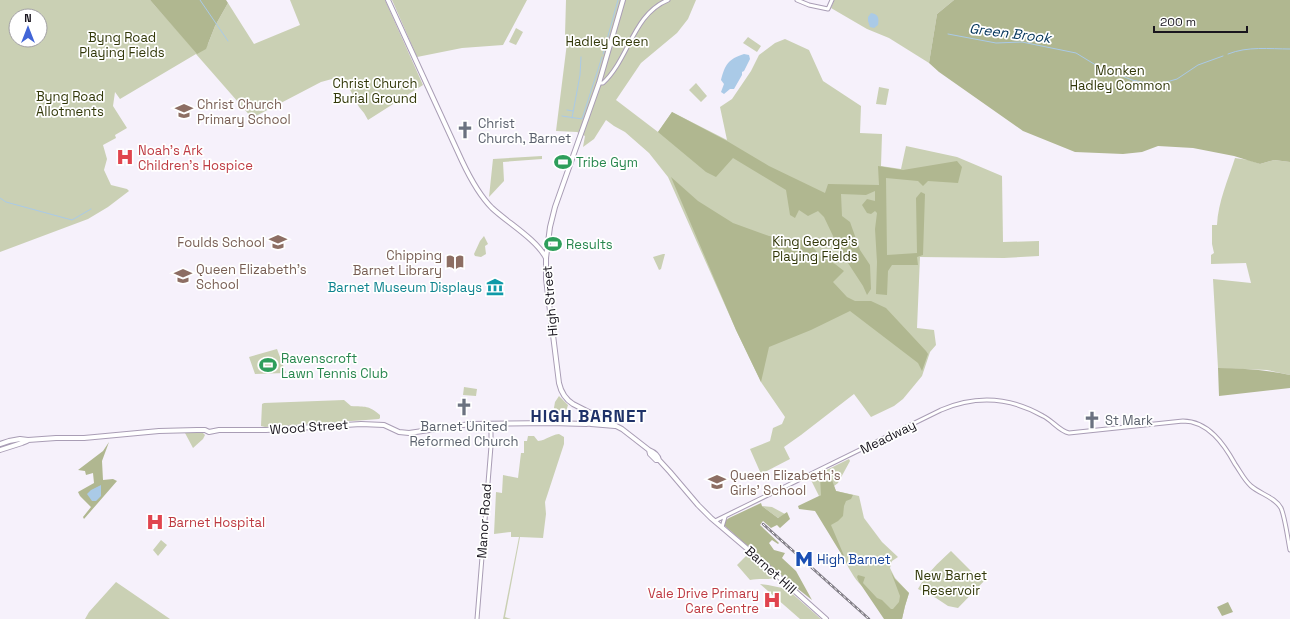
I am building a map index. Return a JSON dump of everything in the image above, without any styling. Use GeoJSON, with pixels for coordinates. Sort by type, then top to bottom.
{"type":"FeatureCollection","features":[{"type":"Feature","properties":{"kind":"main road"},"geometry":{"type":"LineString","coordinates":[[388,0],[460,157],[474,184],[492,208],[538,247],[546,258]]}},
{"type":"Feature","properties":{"kind":"main road"},"geometry":{"type":"LineString","coordinates":[[599,83],[623,0]]}},
{"type":"Feature","properties":{"kind":"main road","name":"High Street"},"geometry":{"type":"LineString","coordinates":[[599,83],[555,207],[550,227],[546,258],[546,289],[560,388],[568,401],[593,414],[602,421],[626,432],[649,450],[650,454],[656,460],[659,460],[714,521]]}},
{"type":"Feature","properties":{"kind":"main road"},"geometry":{"type":"LineString","coordinates":[[538,247],[548,245]]}},
{"type":"Feature","properties":{"kind":"main road"},"geometry":{"type":"LineString","coordinates":[[543,252],[548,250]]}},
{"type":"Feature","properties":{"kind":"main road"},"geometry":{"type":"LineString","coordinates":[[589,424],[592,420],[593,414]]}},
{"type":"Feature","properties":{"kind":"main road"},"geometry":{"type":"LineString","coordinates":[[596,424],[602,421]]}},
{"type":"Feature","properties":{"kind":"main road","name":"Wood Street"},"geometry":{"type":"LineString","coordinates":[[0,444],[14,440],[84,438],[159,431],[205,430],[209,432],[219,430],[266,430],[361,424],[384,425],[399,432],[409,433],[459,425],[596,424],[602,421],[615,426]]}},
{"type":"Feature","properties":{"kind":"main road"},"geometry":{"type":"LineString","coordinates":[[0,450],[22,444],[28,440]]}},
{"type":"Feature","properties":{"kind":"main road","name":"Barnet Hill"},"geometry":{"type":"LineString","coordinates":[[714,521],[826,619]]}},
{"type":"Feature","properties":{"kind":"street"},"geometry":{"type":"LineString","coordinates":[[599,83],[603,83],[611,74],[635,32],[648,14],[668,0]]}},
{"type":"Feature","properties":{"kind":"street"},"geometry":{"type":"LineString","coordinates":[[798,0],[809,5],[828,9],[832,0]]}},
{"type":"Feature","properties":{"kind":"street","name":"Meadway"},"geometry":{"type":"LineString","coordinates":[[714,521],[725,517],[933,414],[960,403],[977,400],[992,400],[1021,406],[1048,418],[1065,432],[1071,434],[1183,420],[1198,423],[1209,430],[1222,444],[1250,486],[1279,505],[1282,511],[1290,550]]}},
{"type":"Feature","properties":{"kind":"street","name":"Manor Road"},"geometry":{"type":"LineString","coordinates":[[477,619],[491,446],[490,424]]}},
{"type":"Feature","properties":{"kind":"street"},"geometry":{"type":"LineString","coordinates":[[722,527],[725,517]]}},
{"type":"Feature","properties":{"kind":"green space"},"geometry":{"type":"Polygon","coordinates":[[[0,0],[150,0],[197,53],[208,44],[215,26],[228,3],[254,44],[300,25],[290,0],[385,0],[423,85],[368,120],[359,107],[343,76],[321,82],[252,118],[196,54],[120,99],[115,92],[113,106],[127,128],[115,135],[116,138],[103,145],[107,159],[104,170],[111,185],[127,189],[129,191],[108,207],[88,219],[0,252],[0,0]]]}},
{"type":"Feature","properties":{"kind":"green space"},"geometry":{"type":"Polygon","coordinates":[[[150,0],[226,0],[228,3],[215,26],[206,49],[197,54],[150,0]]]}},
{"type":"Feature","properties":{"kind":"green space"},"geometry":{"type":"Polygon","coordinates":[[[392,0],[527,0],[503,45],[462,48],[417,57],[392,0]]]}},
{"type":"Feature","properties":{"kind":"green space","name":"King George's Playing Fields"},"geometry":{"type":"Polygon","coordinates":[[[566,0],[696,0],[688,19],[677,33],[641,63],[616,100],[658,132],[672,112],[727,140],[720,107],[732,99],[751,71],[759,55],[775,43],[785,39],[809,50],[823,81],[861,106],[860,133],[882,134],[881,166],[901,169],[906,146],[957,157],[1002,176],[1003,242],[1039,241],[1039,256],[1004,258],[920,257],[917,328],[934,330],[936,345],[930,352],[922,376],[903,399],[894,406],[871,417],[854,394],[784,447],[790,459],[761,474],[750,449],[770,441],[773,428],[782,424],[785,417],[761,382],[736,330],[668,177],[649,153],[625,132],[606,120],[594,139],[583,147],[585,136],[577,132],[556,131],[567,43],[567,38],[565,35],[566,0]]]}},
{"type":"Feature","properties":{"kind":"green space"},"geometry":{"type":"Polygon","coordinates":[[[834,0],[954,0],[937,14],[929,63],[889,38],[867,29],[831,8],[834,0]]]}},
{"type":"Feature","properties":{"kind":"green space","name":"Monken Hadley Common"},"geometry":{"type":"Polygon","coordinates":[[[954,0],[1290,0],[1290,162],[1274,160],[1260,164],[1234,156],[1193,148],[1158,146],[1142,152],[1123,154],[1075,152],[1023,131],[939,72],[929,63],[937,14],[954,0]]]}},
{"type":"Feature","properties":{"kind":"green space"},"geometry":{"type":"Polygon","coordinates":[[[516,28],[523,32],[516,45],[509,42],[516,28]]]}},
{"type":"Feature","properties":{"kind":"green space"},"geometry":{"type":"Polygon","coordinates":[[[748,37],[761,46],[757,52],[743,43],[748,37]]]}},
{"type":"Feature","properties":{"kind":"green space"},"geometry":{"type":"Polygon","coordinates":[[[696,83],[707,96],[701,102],[689,90],[696,83]]]}},
{"type":"Feature","properties":{"kind":"green space"},"geometry":{"type":"Polygon","coordinates":[[[879,87],[889,89],[886,105],[876,104],[879,87]]]}},
{"type":"Feature","properties":{"kind":"green space"},"geometry":{"type":"Polygon","coordinates":[[[672,112],[727,141],[769,166],[825,193],[828,184],[879,185],[878,166],[903,170],[957,161],[962,167],[958,183],[928,181],[923,186],[918,181],[886,178],[887,255],[917,253],[916,198],[921,192],[925,194],[923,255],[917,257],[918,265],[892,265],[888,271],[887,295],[876,294],[877,262],[875,229],[877,213],[875,211],[871,214],[867,213],[862,205],[867,199],[875,201],[875,191],[866,195],[841,194],[842,216],[850,222],[860,250],[870,265],[871,289],[867,295],[848,263],[834,246],[834,238],[824,217],[818,211],[808,216],[799,210],[795,218],[790,215],[786,190],[733,158],[716,177],[706,172],[658,132],[672,112]]]}},
{"type":"Feature","properties":{"kind":"green space"},"geometry":{"type":"Polygon","coordinates":[[[542,156],[542,159],[503,162],[504,181],[489,197],[493,159],[542,156]]]}},
{"type":"Feature","properties":{"kind":"green space"},"geometry":{"type":"Polygon","coordinates":[[[1235,158],[1249,160],[1260,164],[1274,160],[1290,162],[1290,375],[1267,370],[1218,368],[1213,279],[1251,283],[1246,263],[1211,264],[1211,255],[1214,253],[1212,244],[1212,225],[1217,225],[1221,199],[1235,158]]]}},
{"type":"Feature","properties":{"kind":"green space"},"geometry":{"type":"Polygon","coordinates":[[[671,177],[698,201],[733,223],[769,236],[808,241],[821,257],[835,264],[844,271],[833,282],[847,297],[855,301],[871,301],[886,308],[926,351],[928,354],[922,371],[918,363],[850,311],[811,330],[769,347],[761,382],[736,330],[671,177]]]}},
{"type":"Feature","properties":{"kind":"green space"},"geometry":{"type":"Polygon","coordinates":[[[484,236],[488,244],[485,246],[486,254],[481,257],[475,256],[474,254],[484,236]]]}},
{"type":"Feature","properties":{"kind":"green space"},"geometry":{"type":"Polygon","coordinates":[[[665,254],[661,269],[659,270],[653,257],[665,254]]]}},
{"type":"Feature","properties":{"kind":"green space","name":"Ravenscroft Lawn Tennis Club"},"geometry":{"type":"Polygon","coordinates":[[[277,349],[286,373],[255,374],[249,357],[277,349]]]}},
{"type":"Feature","properties":{"kind":"green space"},"geometry":{"type":"Polygon","coordinates":[[[1218,368],[1236,368],[1290,375],[1290,388],[1219,396],[1218,368]]]}},
{"type":"Feature","properties":{"kind":"green space"},"geometry":{"type":"Polygon","coordinates":[[[464,387],[477,389],[476,396],[463,395],[464,387]]]}},
{"type":"Feature","properties":{"kind":"green space"},"geometry":{"type":"Polygon","coordinates":[[[559,396],[568,405],[565,420],[552,419],[555,402],[559,396]]]}},
{"type":"Feature","properties":{"kind":"green space"},"geometry":{"type":"Polygon","coordinates":[[[344,400],[351,406],[367,407],[373,410],[380,415],[380,418],[265,427],[261,426],[262,404],[264,403],[344,400]]]}},
{"type":"Feature","properties":{"kind":"green space"},"geometry":{"type":"Polygon","coordinates":[[[185,433],[203,433],[205,435],[203,439],[193,448],[185,433]]]}},
{"type":"Feature","properties":{"kind":"green space"},"geometry":{"type":"Polygon","coordinates":[[[559,434],[564,437],[564,444],[545,502],[546,514],[543,538],[520,537],[505,617],[511,619],[503,619],[519,537],[511,537],[511,532],[494,534],[496,492],[502,493],[503,475],[518,478],[521,453],[524,453],[524,441],[527,441],[528,436],[534,436],[538,441],[559,434]]]}},
{"type":"Feature","properties":{"kind":"green space"},"geometry":{"type":"Polygon","coordinates":[[[109,442],[102,461],[103,480],[113,479],[117,481],[84,519],[83,517],[91,507],[78,492],[94,483],[93,473],[86,475],[85,471],[78,470],[103,451],[109,442]]]}},
{"type":"Feature","properties":{"kind":"green space"},"geometry":{"type":"Polygon","coordinates":[[[849,459],[850,461],[838,483],[834,486],[836,491],[859,496],[864,518],[882,542],[898,557],[892,561],[890,568],[895,578],[909,593],[902,619],[898,619],[873,597],[853,575],[842,554],[821,495],[819,496],[810,478],[849,459]]]}},
{"type":"Feature","properties":{"kind":"green space"},"geometry":{"type":"Polygon","coordinates":[[[829,472],[836,491],[853,495],[851,499],[846,501],[843,516],[831,525],[848,565],[815,511],[799,509],[798,506],[821,495],[820,476],[829,472]]]}},
{"type":"Feature","properties":{"kind":"green space"},"geometry":{"type":"Polygon","coordinates":[[[761,503],[762,506],[778,518],[787,512],[790,519],[780,528],[777,525],[771,528],[763,521],[760,525],[779,543],[778,544],[772,540],[769,543],[774,550],[785,553],[782,558],[796,571],[812,600],[783,577],[725,526],[725,521],[729,518],[761,503]]]}},
{"type":"Feature","properties":{"kind":"green space"},"geometry":{"type":"Polygon","coordinates":[[[762,506],[772,507],[785,514],[778,518],[762,506]]]}},
{"type":"Feature","properties":{"kind":"green space"},"geometry":{"type":"Polygon","coordinates":[[[161,540],[167,545],[158,556],[153,550],[161,540]]]}},
{"type":"Feature","properties":{"kind":"green space","name":"New Barnet Reservoir"},"geometry":{"type":"Polygon","coordinates":[[[951,551],[972,572],[983,576],[986,579],[958,608],[948,606],[918,589],[937,564],[951,551]]]}},
{"type":"Feature","properties":{"kind":"green space"},"geometry":{"type":"Polygon","coordinates":[[[748,554],[774,578],[750,580],[737,565],[748,554]]]}},
{"type":"Feature","properties":{"kind":"green space"},"geometry":{"type":"Polygon","coordinates":[[[891,572],[895,579],[909,593],[902,619],[884,619],[857,577],[858,575],[865,577],[863,583],[877,598],[893,609],[899,602],[900,596],[891,572]]]}},
{"type":"Feature","properties":{"kind":"green space"},"geometry":{"type":"Polygon","coordinates":[[[116,582],[170,619],[85,619],[89,612],[116,582]]]}},
{"type":"Feature","properties":{"kind":"green space"},"geometry":{"type":"Polygon","coordinates":[[[760,584],[787,589],[821,619],[800,619],[760,584]]]}},
{"type":"Feature","properties":{"kind":"green space"},"geometry":{"type":"Polygon","coordinates":[[[1228,602],[1233,612],[1222,616],[1217,607],[1228,602]]]}},
{"type":"Feature","properties":{"kind":"water"},"geometry":{"type":"Polygon","coordinates":[[[871,13],[876,14],[878,19],[878,25],[874,28],[870,27],[868,21],[868,17],[871,13]]]}},
{"type":"Feature","properties":{"kind":"water"},"geometry":{"type":"Polygon","coordinates":[[[744,54],[749,55],[750,59],[742,72],[742,75],[734,89],[730,89],[724,94],[721,92],[724,84],[721,80],[726,66],[734,58],[744,54]]]}},
{"type":"Feature","properties":{"kind":"water"},"geometry":{"type":"Polygon","coordinates":[[[101,485],[101,496],[96,501],[92,501],[87,494],[91,490],[101,485]]]}},
{"type":"Feature","properties":{"kind":"waterway"},"geometry":{"type":"LineString","coordinates":[[200,0],[228,41]]}},
{"type":"Feature","properties":{"kind":"waterway"},"geometry":{"type":"LineString","coordinates":[[603,54],[618,0]]}},
{"type":"Feature","properties":{"kind":"waterway","name":"Green Brook"},"geometry":{"type":"LineString","coordinates":[[948,34],[996,43],[1022,42],[1076,53],[1099,67],[1132,80],[1156,85],[1177,79],[1198,65],[1223,56]]}},
{"type":"Feature","properties":{"kind":"waterway","name":"Green Brook"},"geometry":{"type":"LineString","coordinates":[[1228,54],[1236,51],[1251,49],[1290,49]]}},
{"type":"Feature","properties":{"kind":"waterway"},"geometry":{"type":"LineString","coordinates":[[572,118],[580,75],[581,57]]}},
{"type":"Feature","properties":{"kind":"waterway"},"geometry":{"type":"LineString","coordinates":[[562,116],[582,119],[602,57]]}},
{"type":"Feature","properties":{"kind":"waterway"},"geometry":{"type":"LineString","coordinates":[[567,110],[573,111]]}},
{"type":"Feature","properties":{"kind":"waterway"},"geometry":{"type":"LineString","coordinates":[[0,198],[6,202],[72,220],[91,209]]}},
{"type":"Feature","properties":{"kind":"railway"},"geometry":{"type":"LineString","coordinates":[[763,524],[869,619]]}},
{"type":"Feature","properties":{"kind":"place","name":"Christ Church Primary School"},"geometry":{"type":"Point","coordinates":[184,111]}},
{"type":"Feature","properties":{"kind":"place","name":"Christ Church, Barnet"},"geometry":{"type":"Point","coordinates":[465,130]}},
{"type":"Feature","properties":{"kind":"place","name":"Noah's Ark Children's Hospice"},"geometry":{"type":"Point","coordinates":[125,157]}},
{"type":"Feature","properties":{"kind":"place","name":"Tribe Gym"},"geometry":{"type":"Point","coordinates":[563,162]}},
{"type":"Feature","properties":{"kind":"place","name":"Foulds School"},"geometry":{"type":"Point","coordinates":[278,242]}},
{"type":"Feature","properties":{"kind":"place","name":"Results"},"geometry":{"type":"Point","coordinates":[553,244]}},
{"type":"Feature","properties":{"kind":"place","name":"Chipping Barnet Library"},"geometry":{"type":"Point","coordinates":[455,262]}},
{"type":"Feature","properties":{"kind":"place","name":"Queen Elizabeth's School"},"geometry":{"type":"Point","coordinates":[183,276]}},
{"type":"Feature","properties":{"kind":"place","name":"Barnet Museum Displays"},"geometry":{"type":"Point","coordinates":[495,287]}},
{"type":"Feature","properties":{"kind":"place","name":"Ravenscroft Lawn Tennis Club"},"geometry":{"type":"Point","coordinates":[268,365]}},
{"type":"Feature","properties":{"kind":"place","name":"Barnet United Reformed Church"},"geometry":{"type":"Point","coordinates":[464,407]}},
{"type":"Feature","properties":{"kind":"place","name":"St Mark"},"geometry":{"type":"Point","coordinates":[1092,420]}},
{"type":"Feature","properties":{"kind":"place","name":"Queen Elizabeth's Girls' School"},"geometry":{"type":"Point","coordinates":[717,482]}},
{"type":"Feature","properties":{"kind":"place","name":"Barnet Hospital"},"geometry":{"type":"Point","coordinates":[155,522]}},
{"type":"Feature","properties":{"kind":"place","name":"High Barnet"},"geometry":{"type":"Point","coordinates":[804,559]}},
{"type":"Feature","properties":{"kind":"place","name":"Vale Drive Primary Care Centre"},"geometry":{"type":"Point","coordinates":[772,600]}},
{"type":"Feature","properties":{"kind":"district","name":"HIGH BARNET"},"geometry":{"type":"Point","coordinates":[589,416]}},
{"type":"Feature","properties":{"kind":"park label","name":"Hadley Green"},"geometry":{"type":"Point","coordinates":[607,41]}},
{"type":"Feature","properties":{"kind":"park label","name":"Byng Road Playing Fields"},"geometry":{"type":"Point","coordinates":[122,44]}},
{"type":"Feature","properties":{"kind":"park label","name":"Christ Church Burial Ground"},"geometry":{"type":"Point","coordinates":[375,90]}},
{"type":"Feature","properties":{"kind":"park label","name":"Byng Road Allotments"},"geometry":{"type":"Point","coordinates":[70,104]}}]}
